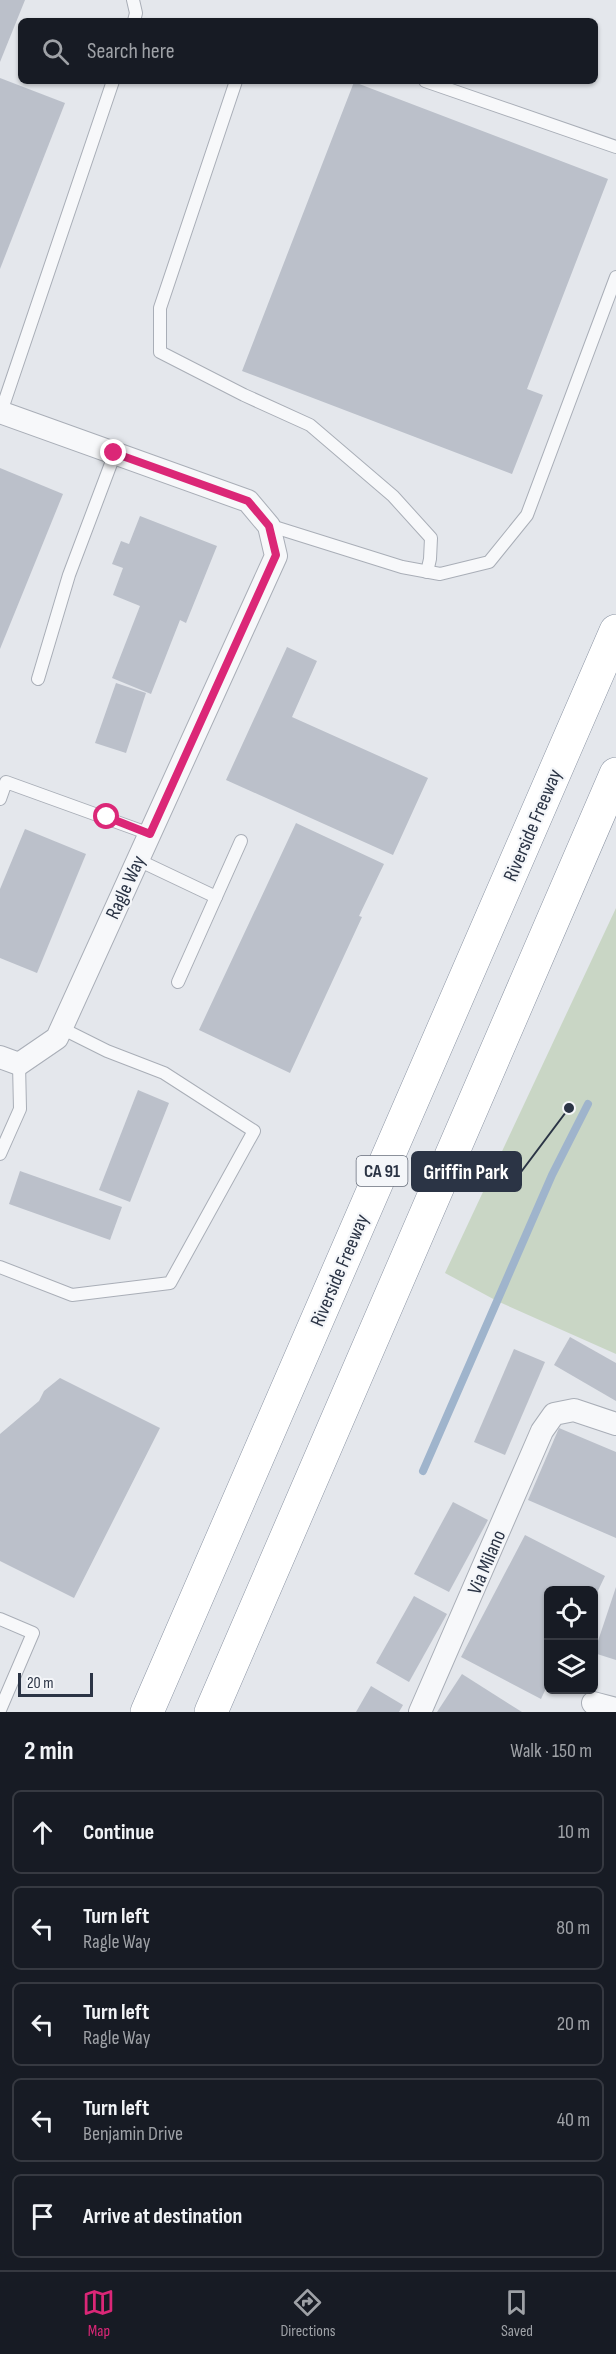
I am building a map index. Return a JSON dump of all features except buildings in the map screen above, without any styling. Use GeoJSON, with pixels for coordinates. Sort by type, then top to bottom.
{"type":"FeatureCollection","features":[{"type":"Feature","properties":{"kind":"highway","name":"Riverside Freeway"},"geometry":{"type":"LineString","coordinates":[[147,1712],[616,631]]}},
{"type":"Feature","properties":{"kind":"highway","name":"CA 91"},"geometry":{"type":"LineString","coordinates":[[211,1712],[616,774]]}},
{"type":"Feature","properties":{"kind":"street"},"geometry":{"type":"LineString","coordinates":[[0,412],[114,453]]}},
{"type":"Feature","properties":{"kind":"street","name":"Ragle Way"},"geometry":{"type":"LineString","coordinates":[[10,1060],[57,1038],[276,555],[268,525],[248,501],[114,453]]}},
{"type":"Feature","properties":{"kind":"street","name":"Via Milano"},"geometry":{"type":"LineString","coordinates":[[420,1712],[542,1431],[554,1414],[574,1410],[616,1424]]}},
{"type":"Feature","properties":{"kind":"street"},"geometry":{"type":"LineString","coordinates":[[593,1702],[616,1709]]}},
{"type":"Feature","properties":{"kind":"lane"},"geometry":{"type":"LineString","coordinates":[[133,0],[135,18]]}},
{"type":"Feature","properties":{"kind":"lane"},"geometry":{"type":"LineString","coordinates":[[0,412],[112,84]]}},
{"type":"Feature","properties":{"kind":"lane"},"geometry":{"type":"LineString","coordinates":[[235,84],[160,308],[160,352],[244,395],[310,425],[393,496],[431,538],[427,572]]}},
{"type":"Feature","properties":{"kind":"lane"},"geometry":{"type":"LineString","coordinates":[[434,84],[616,147]]}},
{"type":"Feature","properties":{"kind":"lane"},"geometry":{"type":"LineString","coordinates":[[268,525],[402,567],[427,572],[440,574],[489,562],[527,515],[616,277]]}},
{"type":"Feature","properties":{"kind":"lane"},"geometry":{"type":"LineString","coordinates":[[38,679],[69,575],[114,453]]}},
{"type":"Feature","properties":{"kind":"lane"},"geometry":{"type":"LineString","coordinates":[[0,799],[6,782],[150,834]]}},
{"type":"Feature","properties":{"kind":"lane"},"geometry":{"type":"LineString","coordinates":[[178,982],[242,841]]}},
{"type":"Feature","properties":{"kind":"lane"},"geometry":{"type":"LineString","coordinates":[[138,860],[216,897]]}},
{"type":"Feature","properties":{"kind":"lane"},"geometry":{"type":"LineString","coordinates":[[0,1267],[72,1295],[170,1283],[254,1131],[164,1073],[107,1051],[61,1028]]}},
{"type":"Feature","properties":{"kind":"lane"},"geometry":{"type":"LineString","coordinates":[[0,1154],[20,1109],[10,1060]]}},
{"type":"Feature","properties":{"kind":"lane"},"geometry":{"type":"LineString","coordinates":[[0,1619],[33,1633],[0,1710]]}},
{"type":"Feature","properties":{"kind":"green space"},"geometry":{"type":"Polygon","coordinates":[[[616,908],[616,1354],[497,1301],[445,1273],[616,908]]]}},
{"type":"Feature","properties":{"kind":"waterway"},"geometry":{"type":"LineString","coordinates":[[423,1471],[552,1175],[588,1104]]}},
{"type":"Feature","properties":{"kind":"place","name":"Griffin Park"},"geometry":{"type":"Point","coordinates":[569,1108]}},
{"type":"Feature","properties":{"kind":"route"},"geometry":{"type":"LineString","coordinates":[[107,817],[150,834],[276,555],[269,526],[248,501],[114,453]]}}]}
